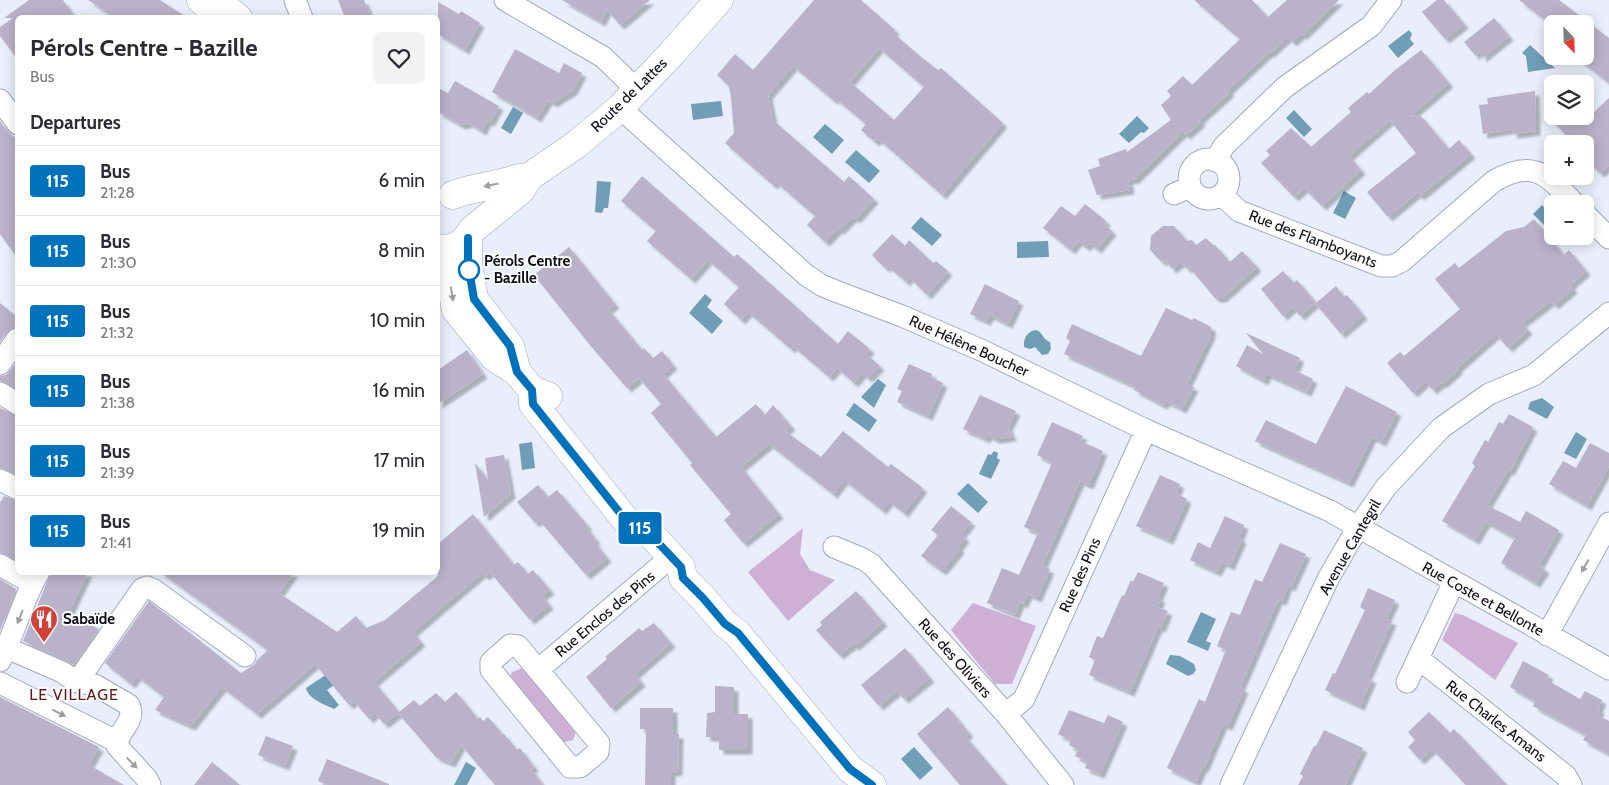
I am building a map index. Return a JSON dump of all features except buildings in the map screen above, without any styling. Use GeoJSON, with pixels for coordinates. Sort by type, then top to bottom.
{"type":"FeatureCollection","features":[{"type":"Feature","properties":{"kind":"main road","name":"Route de Lattes"},"geometry":{"type":"LineString","coordinates":[[528,177],[577,144],[628,99],[719,0]]}},
{"type":"Feature","properties":{"kind":"main road"},"geometry":{"type":"LineString","coordinates":[[207,7],[226,8],[234,15]]}},
{"type":"Feature","properties":{"kind":"main road"},"geometry":{"type":"LineString","coordinates":[[440,248],[455,248],[522,190],[528,177],[519,177],[502,183],[445,195]]}},
{"type":"Feature","properties":{"kind":"main road"},"geometry":{"type":"LineString","coordinates":[[445,195],[461,199],[468,205],[472,213],[474,221],[470,234],[468,264],[474,299],[510,346],[533,404],[628,523],[646,530],[676,562],[695,569],[722,594],[734,619],[738,633],[850,769],[872,785]]}},
{"type":"Feature","properties":{"kind":"main road"},"geometry":{"type":"LineString","coordinates":[[440,252],[448,266],[456,310],[495,358],[524,381]]}},
{"type":"Feature","properties":{"kind":"street"},"geometry":{"type":"LineString","coordinates":[[295,0],[301,15]]}},
{"type":"Feature","properties":{"kind":"street","name":"Rue Hélène Boucher"},"geometry":{"type":"LineString","coordinates":[[505,0],[603,57],[628,99],[799,269],[821,284],[981,350],[1146,430],[1330,511],[1358,527]]}},
{"type":"Feature","properties":{"kind":"street"},"geometry":{"type":"LineString","coordinates":[[1215,161],[1224,146],[1285,87],[1371,26],[1391,0]]}},
{"type":"Feature","properties":{"kind":"street"},"geometry":{"type":"LineString","coordinates":[[0,100],[15,120]]}},
{"type":"Feature","properties":{"kind":"street"},"geometry":{"type":"LineString","coordinates":[[1206,160],[1215,161],[1223,165],[1229,180],[1227,188],[1222,195],[1213,199],[1204,199],[1182,190],[1189,179],[1191,170],[1198,163],[1206,160]]}},
{"type":"Feature","properties":{"kind":"street","name":"Rue des Flamboyants"},"geometry":{"type":"LineString","coordinates":[[1222,195],[1239,211],[1381,266],[1392,266],[1402,261],[1494,181],[1508,173],[1524,170],[1538,172],[1550,178],[1566,195]]}},
{"type":"Feature","properties":{"kind":"street"},"geometry":{"type":"LineString","coordinates":[[1594,223],[1609,238]]}},
{"type":"Feature","properties":{"kind":"street","name":"Avenue Cantegril"},"geometry":{"type":"LineString","coordinates":[[1231,785],[1330,577],[1358,527],[1386,487],[1441,428],[1490,394],[1534,375],[1609,313]]}},
{"type":"Feature","properties":{"kind":"street"},"geometry":{"type":"LineString","coordinates":[[0,364],[15,342]]}},
{"type":"Feature","properties":{"kind":"street"},"geometry":{"type":"LineString","coordinates":[[0,393],[15,402]]}},
{"type":"Feature","properties":{"kind":"street","name":"Rue des Pins"},"geometry":{"type":"LineString","coordinates":[[1006,714],[1024,699],[1146,430]]}},
{"type":"Feature","properties":{"kind":"street"},"geometry":{"type":"LineString","coordinates":[[0,480],[15,488]]}},
{"type":"Feature","properties":{"kind":"street"},"geometry":{"type":"LineString","coordinates":[[1547,635],[1609,523]]}},
{"type":"Feature","properties":{"kind":"street","name":"Rue Coste et Bellonte"},"geometry":{"type":"LineString","coordinates":[[1358,527],[1609,669]]}},
{"type":"Feature","properties":{"kind":"street","name":"Rue des Oliviers"},"geometry":{"type":"LineString","coordinates":[[834,547],[863,559],[872,565],[1006,714],[1063,785]]}},
{"type":"Feature","properties":{"kind":"street","name":"Rue Enclos des Pins"},"geometry":{"type":"LineString","coordinates":[[538,670],[676,562]]}},
{"type":"Feature","properties":{"kind":"street"},"geometry":{"type":"LineString","coordinates":[[0,565],[15,570]]}},
{"type":"Feature","properties":{"kind":"street"},"geometry":{"type":"LineString","coordinates":[[36,578],[3,655],[62,672],[77,682],[95,685],[129,705],[132,710],[131,716],[117,740],[117,746],[147,779],[150,785]]}},
{"type":"Feature","properties":{"kind":"street"},"geometry":{"type":"LineString","coordinates":[[1407,682],[1454,582]]}},
{"type":"Feature","properties":{"kind":"street"},"geometry":{"type":"LineString","coordinates":[[77,682],[142,589],[147,587],[154,590],[245,656]]}},
{"type":"Feature","properties":{"kind":"street"},"geometry":{"type":"LineString","coordinates":[[510,645],[518,646],[538,670],[599,743],[598,752],[580,768],[570,767],[491,670],[491,662],[510,645]]}},
{"type":"Feature","properties":{"kind":"street","name":"Rue Charles Amans"},"geometry":{"type":"LineString","coordinates":[[1419,659],[1566,776],[1571,785]]}},
{"type":"Feature","properties":{"kind":"street"},"geometry":{"type":"LineString","coordinates":[[0,683],[117,740]]}},
{"type":"Feature","properties":{"kind":"shaded area"},"geometry":{"type":"Polygon","coordinates":[[[803,528],[800,554],[810,570],[835,580],[788,621],[748,572],[803,528]]]}},
{"type":"Feature","properties":{"kind":"shaded area"},"geometry":{"type":"Polygon","coordinates":[[[973,603],[1036,626],[1012,684],[995,684],[951,630],[973,603]]]}},
{"type":"Feature","properties":{"kind":"shaded area"},"geometry":{"type":"Polygon","coordinates":[[[1455,613],[1463,615],[1518,643],[1495,680],[1442,640],[1455,613]]]}},
{"type":"Feature","properties":{"kind":"shaded area"},"geometry":{"type":"Polygon","coordinates":[[[523,668],[577,729],[573,740],[561,743],[509,680],[512,672],[523,668]]]}},
{"type":"Feature","properties":{"kind":"water"},"geometry":{"type":"Polygon","coordinates":[[[1409,30],[1412,34],[1410,39],[1414,44],[1398,58],[1388,46],[1409,30]]]}},
{"type":"Feature","properties":{"kind":"water"},"geometry":{"type":"Polygon","coordinates":[[[1530,45],[1544,58],[1544,65],[1552,65],[1555,68],[1528,72],[1526,56],[1522,53],[1530,45]]]}},
{"type":"Feature","properties":{"kind":"water"},"geometry":{"type":"Polygon","coordinates":[[[721,101],[723,116],[693,120],[691,104],[721,101]]]}},
{"type":"Feature","properties":{"kind":"water"},"geometry":{"type":"Polygon","coordinates":[[[513,107],[523,113],[511,134],[501,128],[513,107]]]}},
{"type":"Feature","properties":{"kind":"water"},"geometry":{"type":"Polygon","coordinates":[[[1294,110],[1312,129],[1304,137],[1286,118],[1294,110]]]}},
{"type":"Feature","properties":{"kind":"water"},"geometry":{"type":"Polygon","coordinates":[[[1137,116],[1149,128],[1144,133],[1141,132],[1129,143],[1119,134],[1137,116]]]}},
{"type":"Feature","properties":{"kind":"water"},"geometry":{"type":"Polygon","coordinates":[[[825,124],[844,140],[832,154],[813,137],[825,124]]]}},
{"type":"Feature","properties":{"kind":"water"},"geometry":{"type":"Polygon","coordinates":[[[856,150],[880,171],[869,183],[845,162],[856,150]]]}},
{"type":"Feature","properties":{"kind":"water"},"geometry":{"type":"Polygon","coordinates":[[[597,181],[611,182],[608,208],[604,208],[602,213],[595,212],[597,181]]]}},
{"type":"Feature","properties":{"kind":"water"},"geometry":{"type":"Polygon","coordinates":[[[1344,191],[1356,198],[1345,219],[1333,213],[1344,191]]]}},
{"type":"Feature","properties":{"kind":"water"},"geometry":{"type":"Polygon","coordinates":[[[1542,205],[1544,207],[1544,225],[1533,214],[1542,205]]]}},
{"type":"Feature","properties":{"kind":"water"},"geometry":{"type":"Polygon","coordinates":[[[921,217],[942,235],[932,246],[911,228],[921,217]]]}},
{"type":"Feature","properties":{"kind":"water"},"geometry":{"type":"Polygon","coordinates":[[[1048,241],[1049,257],[1017,258],[1017,242],[1048,241]]]}},
{"type":"Feature","properties":{"kind":"water"},"geometry":{"type":"Polygon","coordinates":[[[705,294],[712,300],[707,307],[723,321],[712,334],[689,313],[705,294]]]}},
{"type":"Feature","properties":{"kind":"water"},"geometry":{"type":"Polygon","coordinates":[[[1036,330],[1050,342],[1051,349],[1048,354],[1042,355],[1035,347],[1030,349],[1024,347],[1024,341],[1027,336],[1036,330]]]}},
{"type":"Feature","properties":{"kind":"water"},"geometry":{"type":"Polygon","coordinates":[[[878,379],[886,385],[874,408],[861,397],[878,379]]]}},
{"type":"Feature","properties":{"kind":"water"},"geometry":{"type":"Polygon","coordinates":[[[1542,398],[1554,407],[1547,419],[1528,409],[1530,402],[1542,398]]]}},
{"type":"Feature","properties":{"kind":"water"},"geometry":{"type":"Polygon","coordinates":[[[854,403],[877,420],[869,432],[846,415],[854,403]]]}},
{"type":"Feature","properties":{"kind":"water"},"geometry":{"type":"Polygon","coordinates":[[[1576,432],[1587,439],[1576,459],[1564,453],[1576,432]]]}},
{"type":"Feature","properties":{"kind":"water"},"geometry":{"type":"Polygon","coordinates":[[[532,442],[535,468],[522,470],[519,444],[532,442]]]}},
{"type":"Feature","properties":{"kind":"water"},"geometry":{"type":"Polygon","coordinates":[[[994,451],[998,453],[997,458],[1000,460],[991,479],[979,474],[988,454],[991,455],[994,451]]]}},
{"type":"Feature","properties":{"kind":"water"},"geometry":{"type":"Polygon","coordinates":[[[968,483],[988,502],[978,513],[957,494],[968,483]]]}},
{"type":"Feature","properties":{"kind":"water"},"geometry":{"type":"Polygon","coordinates":[[[1201,612],[1216,619],[1206,641],[1211,643],[1208,651],[1187,642],[1201,612]]]}},
{"type":"Feature","properties":{"kind":"water"},"geometry":{"type":"Polygon","coordinates":[[[1170,655],[1180,656],[1194,664],[1196,670],[1188,676],[1166,664],[1170,655]]]}},
{"type":"Feature","properties":{"kind":"water"},"geometry":{"type":"Polygon","coordinates":[[[327,674],[334,685],[327,690],[339,705],[334,709],[313,698],[306,688],[327,674]]]}},
{"type":"Feature","properties":{"kind":"water"},"geometry":{"type":"Polygon","coordinates":[[[914,747],[933,768],[920,780],[901,759],[914,747]]]}},
{"type":"Feature","properties":{"kind":"water"},"geometry":{"type":"Polygon","coordinates":[[[466,762],[476,768],[467,785],[454,785],[466,762]]]}},
{"type":"Feature","properties":{"kind":"bus line","name":"115"},"geometry":{"type":"LineString","coordinates":[[468,238],[468,264],[474,299],[510,346],[517,372],[532,390],[533,404],[628,523],[646,530],[672,556],[681,567],[683,578],[725,624],[738,633],[850,769],[872,785]]}},
{"type":"Feature","properties":{"kind":"place","name":"Pérols Centre - Bazille"},"geometry":{"type":"Point","coordinates":[469,270]}},
{"type":"Feature","properties":{"kind":"place","name":"Sabaïde"},"geometry":{"type":"Point","coordinates":[44,643]}},
{"type":"Feature","properties":{"kind":"district","name":"LE VILLAGE"},"geometry":{"type":"Point","coordinates":[74,694]}}]}
